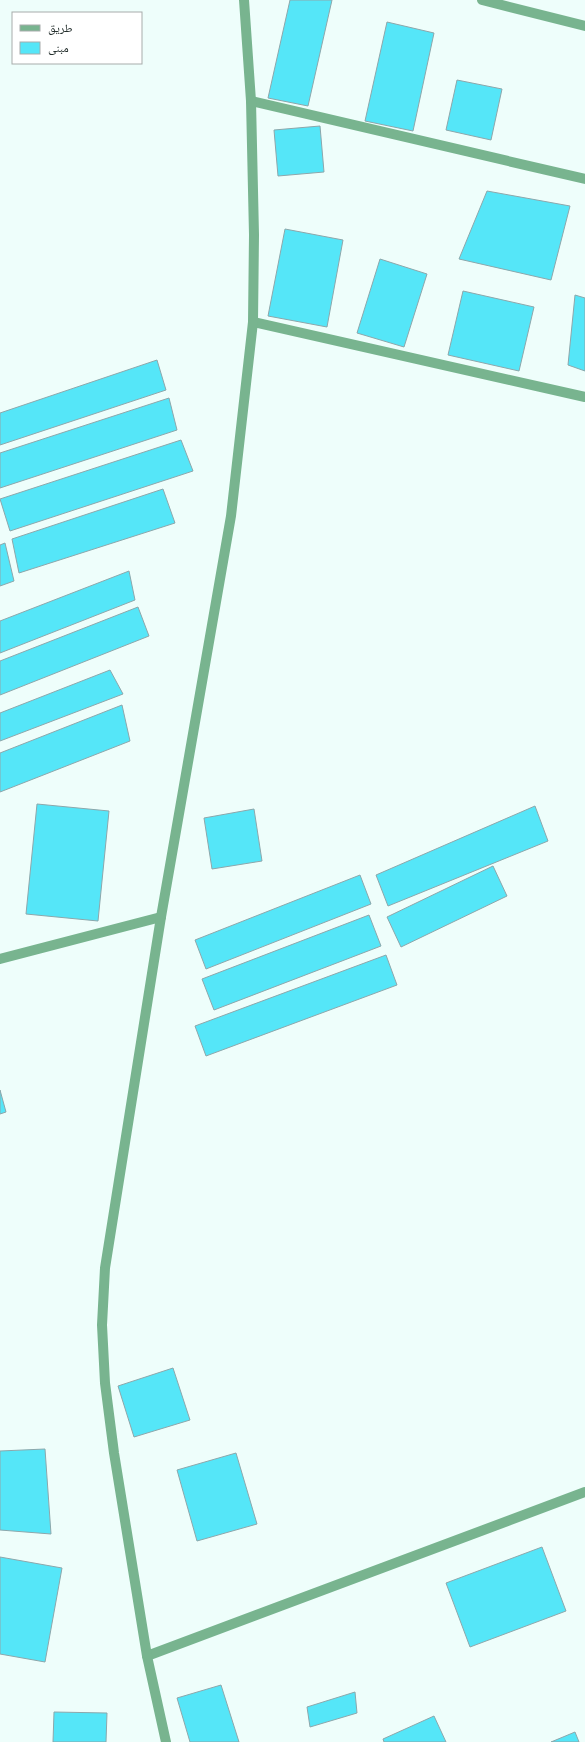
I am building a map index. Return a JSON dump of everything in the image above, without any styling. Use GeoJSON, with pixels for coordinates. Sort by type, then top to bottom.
{"type":"FeatureCollection","features":[{"type":"Feature","properties":{"kind":"street"},"geometry":{"type":"LineString","coordinates":[[166,1742],[147,1656],[114,1453],[105,1383],[102,1325],[105,1268],[161,917],[231,516],[253,322],[254,235],[252,101],[244,0]]}},
{"type":"Feature","properties":{"kind":"street"},"geometry":{"type":"LineString","coordinates":[[482,0],[585,26]]}},
{"type":"Feature","properties":{"kind":"street"},"geometry":{"type":"LineString","coordinates":[[252,101],[585,179]]}},
{"type":"Feature","properties":{"kind":"street"},"geometry":{"type":"LineString","coordinates":[[253,322],[585,397]]}},
{"type":"Feature","properties":{"kind":"street"},"geometry":{"type":"LineString","coordinates":[[0,959],[161,917]]}},
{"type":"Feature","properties":{"kind":"street"},"geometry":{"type":"LineString","coordinates":[[147,1656],[585,1492]]}},
{"type":"Feature","properties":{"kind":"building"},"geometry":{"type":"Polygon","coordinates":[[[290,0],[332,0],[308,106],[268,98],[290,0]]]}},
{"type":"Feature","properties":{"kind":"building"},"geometry":{"type":"Polygon","coordinates":[[[387,22],[434,33],[413,131],[365,121],[387,22]]]}},
{"type":"Feature","properties":{"kind":"building"},"geometry":{"type":"Polygon","coordinates":[[[457,80],[502,89],[491,140],[446,130],[457,80]]]}},
{"type":"Feature","properties":{"kind":"building"},"geometry":{"type":"Polygon","coordinates":[[[320,126],[324,172],[278,176],[274,130],[320,126]]]}},
{"type":"Feature","properties":{"kind":"building"},"geometry":{"type":"Polygon","coordinates":[[[487,191],[570,206],[551,280],[459,259],[487,191]]]}},
{"type":"Feature","properties":{"kind":"building"},"geometry":{"type":"Polygon","coordinates":[[[285,229],[343,240],[327,327],[268,316],[285,229]]]}},
{"type":"Feature","properties":{"kind":"building"},"geometry":{"type":"Polygon","coordinates":[[[380,259],[427,274],[404,347],[357,333],[380,259]]]}},
{"type":"Feature","properties":{"kind":"building"},"geometry":{"type":"Polygon","coordinates":[[[463,291],[534,307],[519,371],[448,355],[463,291]]]}},
{"type":"Feature","properties":{"kind":"building"},"geometry":{"type":"Polygon","coordinates":[[[575,295],[585,298],[585,371],[568,365],[575,295]]]}},
{"type":"Feature","properties":{"kind":"building"},"geometry":{"type":"Polygon","coordinates":[[[157,360],[166,390],[0,445],[0,413],[157,360]]]}},
{"type":"Feature","properties":{"kind":"building"},"geometry":{"type":"Polygon","coordinates":[[[169,398],[177,430],[0,488],[0,453],[169,398]]]}},
{"type":"Feature","properties":{"kind":"building"},"geometry":{"type":"Polygon","coordinates":[[[181,440],[193,471],[10,531],[0,499],[181,440]]]}},
{"type":"Feature","properties":{"kind":"building"},"geometry":{"type":"Polygon","coordinates":[[[163,489],[175,523],[19,573],[12,539],[163,489]]]}},
{"type":"Feature","properties":{"kind":"building"},"geometry":{"type":"Polygon","coordinates":[[[5,543],[14,581],[0,586],[0,545],[5,543]]]}},
{"type":"Feature","properties":{"kind":"building"},"geometry":{"type":"Polygon","coordinates":[[[129,571],[135,600],[0,653],[0,621],[129,571]]]}},
{"type":"Feature","properties":{"kind":"building"},"geometry":{"type":"Polygon","coordinates":[[[138,607],[149,636],[0,695],[0,661],[138,607]]]}},
{"type":"Feature","properties":{"kind":"building"},"geometry":{"type":"Polygon","coordinates":[[[110,670],[123,694],[0,741],[0,713],[110,670]]]}},
{"type":"Feature","properties":{"kind":"building"},"geometry":{"type":"Polygon","coordinates":[[[122,705],[130,741],[0,792],[0,753],[122,705]]]}},
{"type":"Feature","properties":{"kind":"building"},"geometry":{"type":"Polygon","coordinates":[[[37,804],[109,811],[98,921],[26,914],[37,804]]]}},
{"type":"Feature","properties":{"kind":"building"},"geometry":{"type":"Polygon","coordinates":[[[535,806],[548,841],[388,906],[376,875],[535,806]]]}},
{"type":"Feature","properties":{"kind":"building"},"geometry":{"type":"Polygon","coordinates":[[[254,809],[262,861],[212,869],[204,818],[254,809]]]}},
{"type":"Feature","properties":{"kind":"building"},"geometry":{"type":"Polygon","coordinates":[[[493,866],[507,896],[401,947],[387,917],[493,866]]]}},
{"type":"Feature","properties":{"kind":"building"},"geometry":{"type":"Polygon","coordinates":[[[360,875],[371,904],[206,969],[195,940],[360,875]]]}},
{"type":"Feature","properties":{"kind":"building"},"geometry":{"type":"Polygon","coordinates":[[[369,915],[381,946],[214,1010],[202,979],[369,915]]]}},
{"type":"Feature","properties":{"kind":"building"},"geometry":{"type":"Polygon","coordinates":[[[386,955],[397,985],[206,1056],[195,1026],[386,955]]]}},
{"type":"Feature","properties":{"kind":"building"},"geometry":{"type":"Polygon","coordinates":[[[0,1090],[6,1112],[0,1114],[0,1090]]]}},
{"type":"Feature","properties":{"kind":"building"},"geometry":{"type":"Polygon","coordinates":[[[173,1368],[190,1420],[134,1437],[118,1386],[173,1368]]]}},
{"type":"Feature","properties":{"kind":"building"},"geometry":{"type":"Polygon","coordinates":[[[45,1449],[51,1534],[0,1530],[0,1451],[45,1449]]]}},
{"type":"Feature","properties":{"kind":"building"},"geometry":{"type":"Polygon","coordinates":[[[236,1453],[257,1524],[197,1541],[177,1470],[236,1453]]]}},
{"type":"Feature","properties":{"kind":"building"},"geometry":{"type":"Polygon","coordinates":[[[542,1547],[566,1611],[470,1647],[446,1583],[542,1547]]]}},
{"type":"Feature","properties":{"kind":"building"},"geometry":{"type":"Polygon","coordinates":[[[0,1557],[62,1568],[45,1662],[0,1654],[0,1557]]]}},
{"type":"Feature","properties":{"kind":"building"},"geometry":{"type":"Polygon","coordinates":[[[221,1685],[239,1742],[190,1742],[177,1698],[221,1685]]]}},
{"type":"Feature","properties":{"kind":"building"},"geometry":{"type":"Polygon","coordinates":[[[355,1692],[357,1713],[310,1727],[307,1707],[355,1692]]]}},
{"type":"Feature","properties":{"kind":"building"},"geometry":{"type":"Polygon","coordinates":[[[54,1712],[107,1713],[106,1742],[53,1742],[54,1712]]]}},
{"type":"Feature","properties":{"kind":"building"},"geometry":{"type":"Polygon","coordinates":[[[434,1716],[446,1742],[384,1742],[383,1739],[434,1716]]]}},
{"type":"Feature","properties":{"kind":"building"},"geometry":{"type":"Polygon","coordinates":[[[575,1732],[579,1742],[551,1742],[575,1732]]]}}]}
